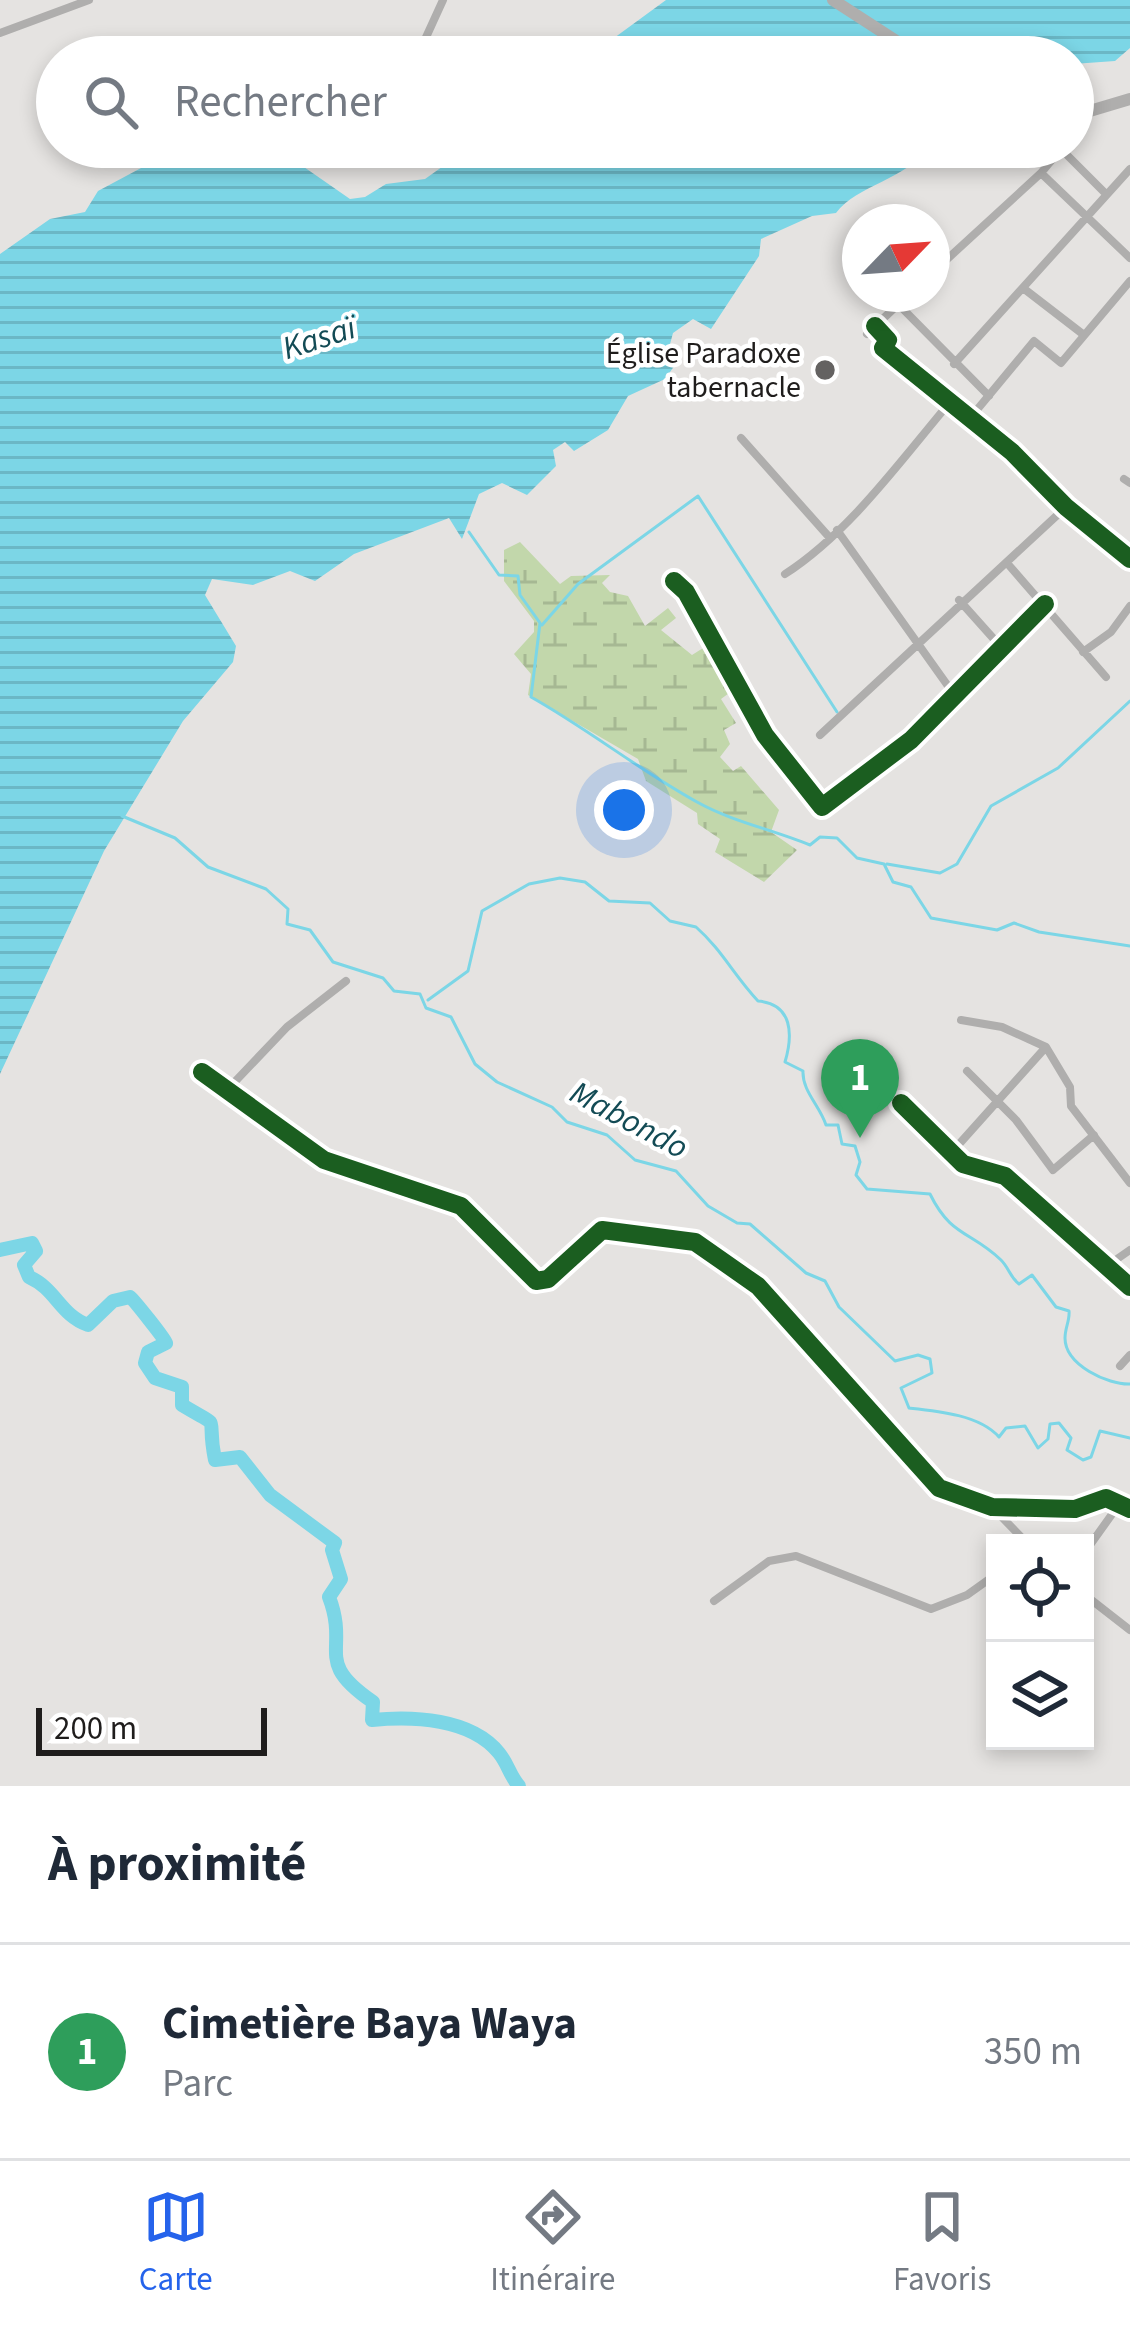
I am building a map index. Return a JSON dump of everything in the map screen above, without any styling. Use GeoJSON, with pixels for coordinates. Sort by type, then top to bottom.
{"type":"FeatureCollection","features":[{"type":"Feature","properties":{"kind":"main road"},"geometry":{"type":"LineString","coordinates":[[833,0],[889,36]]}},
{"type":"Feature","properties":{"kind":"main road"},"geometry":{"type":"LineString","coordinates":[[1094,110],[1129,100]]}},
{"type":"Feature","properties":{"kind":"street"},"geometry":{"type":"LineString","coordinates":[[0,33],[89,0]]}},
{"type":"Feature","properties":{"kind":"street"},"geometry":{"type":"LineString","coordinates":[[427,36],[443,0]]}},
{"type":"Feature","properties":{"kind":"street"},"geometry":{"type":"LineString","coordinates":[[950,256],[1045,168]]}},
{"type":"Feature","properties":{"kind":"street"},"geometry":{"type":"LineString","coordinates":[[1080,168],[1106,194]]}},
{"type":"Feature","properties":{"kind":"street"},"geometry":{"type":"LineString","coordinates":[[954,364],[1130,169]]}},
{"type":"Feature","properties":{"kind":"street"},"geometry":{"type":"LineString","coordinates":[[1041,173],[1130,258]]}},
{"type":"Feature","properties":{"kind":"street"},"geometry":{"type":"LineString","coordinates":[[971,417],[1034,341],[1061,363],[1130,281]]}},
{"type":"Feature","properties":{"kind":"street"},"geometry":{"type":"LineString","coordinates":[[1023,288],[1084,335]]}},
{"type":"Feature","properties":{"kind":"street"},"geometry":{"type":"LineString","coordinates":[[867,334],[890,312]]}},
{"type":"Feature","properties":{"kind":"street"},"geometry":{"type":"LineString","coordinates":[[905,312],[989,396]]}},
{"type":"Feature","properties":{"kind":"street"},"geometry":{"type":"LineString","coordinates":[[875,326],[888,340],[883,348],[971,417],[1066,507],[1130,559]]}},
{"type":"Feature","properties":{"kind":"street"},"geometry":{"type":"LineString","coordinates":[[785,574],[834,534],[951,401]]}},
{"type":"Feature","properties":{"kind":"street"},"geometry":{"type":"LineString","coordinates":[[741,437],[834,534],[952,693]]}},
{"type":"Feature","properties":{"kind":"street"},"geometry":{"type":"LineString","coordinates":[[820,735],[959,601],[1066,507]]}},
{"type":"Feature","properties":{"kind":"street"},"geometry":{"type":"LineString","coordinates":[[1007,563],[1106,677]]}},
{"type":"Feature","properties":{"kind":"street"},"geometry":{"type":"LineString","coordinates":[[674,581],[686,592],[765,735],[822,807],[911,740],[952,693],[1045,604]]}},
{"type":"Feature","properties":{"kind":"street"},"geometry":{"type":"LineString","coordinates":[[959,601],[1001,647]]}},
{"type":"Feature","properties":{"kind":"street"},"geometry":{"type":"LineString","coordinates":[[1083,652],[1111,632],[1130,606]]}},
{"type":"Feature","properties":{"kind":"street"},"geometry":{"type":"LineString","coordinates":[[226,1090],[287,1027],[346,981]]}},
{"type":"Feature","properties":{"kind":"street"},"geometry":{"type":"LineString","coordinates":[[961,1020],[1002,1027],[1046,1047],[1070,1087],[1071,1106],[1130,1183]]}},
{"type":"Feature","properties":{"kind":"street"},"geometry":{"type":"LineString","coordinates":[[952,1152],[1046,1047]]}},
{"type":"Feature","properties":{"kind":"street"},"geometry":{"type":"LineString","coordinates":[[967,1071],[1016,1120],[1053,1171],[1094,1135]]}},
{"type":"Feature","properties":{"kind":"street"},"geometry":{"type":"LineString","coordinates":[[202,1072],[324,1160],[461,1206],[536,1282],[548,1279],[602,1230],[695,1242],[758,1286],[939,1488],[992,1507],[1075,1509],[1106,1498],[1130,1509]]}},
{"type":"Feature","properties":{"kind":"street"},"geometry":{"type":"LineString","coordinates":[[901,1103],[972,1168],[1005,1176],[1130,1287]]}},
{"type":"Feature","properties":{"kind":"street"},"geometry":{"type":"LineString","coordinates":[[1107,1266],[1130,1250]]}},
{"type":"Feature","properties":{"kind":"street"},"geometry":{"type":"LineString","coordinates":[[1120,1366],[1130,1355]]}},
{"type":"Feature","properties":{"kind":"street"},"geometry":{"type":"LineString","coordinates":[[1094,1539],[1120,1503]]}},
{"type":"Feature","properties":{"kind":"street"},"geometry":{"type":"LineString","coordinates":[[992,1507],[1018,1534]]}},
{"type":"Feature","properties":{"kind":"street"},"geometry":{"type":"LineString","coordinates":[[714,1601],[769,1561],[796,1556],[931,1609],[967,1595],[986,1581]]}},
{"type":"Feature","properties":{"kind":"street"},"geometry":{"type":"LineString","coordinates":[[1094,1602],[1130,1630]]}},
{"type":"Feature","properties":{"kind":"green space"},"geometry":{"type":"Polygon","coordinates":[[[520,542],[560,584],[571,576],[610,575],[602,583],[610,592],[628,596],[645,626],[668,608],[676,618],[661,630],[692,655],[711,643],[736,688],[721,699],[736,723],[724,730],[730,744],[720,757],[733,771],[741,766],[779,810],[771,832],[797,850],[764,882],[715,852],[720,839],[698,824],[697,813],[646,781],[638,759],[528,695],[531,674],[514,654],[534,632],[534,621],[504,581],[504,550],[520,542]]]}},
{"type":"Feature","properties":{"kind":"water"},"geometry":{"type":"Polygon","coordinates":[[[666,0],[1130,0],[1130,48],[1115,61],[1094,62],[1094,36],[617,36],[666,0]]]}},
{"type":"Feature","properties":{"kind":"water","name":"Kasaï"},"geometry":{"type":"Polygon","coordinates":[[[141,168],[305,168],[350,199],[365,197],[386,184],[425,179],[440,168],[906,168],[842,204],[836,213],[812,216],[761,239],[759,256],[711,329],[693,319],[673,333],[666,359],[675,365],[665,379],[628,396],[608,430],[574,451],[565,442],[553,450],[556,466],[527,495],[502,483],[479,494],[462,539],[449,518],[354,554],[315,581],[290,571],[253,585],[212,579],[205,595],[236,646],[233,662],[183,721],[104,851],[0,1074],[0,254],[50,219],[85,212],[98,191],[141,168]]]}},
{"type":"Feature","properties":{"kind":"waterway"},"geometry":{"type":"LineString","coordinates":[[542,625],[578,584],[698,496],[837,712]]}},
{"type":"Feature","properties":{"kind":"waterway"},"geometry":{"type":"LineString","coordinates":[[469,532],[499,575],[518,576],[520,595],[540,623],[531,697],[655,777],[711,809],[810,845],[820,837],[837,838],[857,858],[884,864],[893,882],[911,887],[931,918],[997,930],[1014,923],[1039,932],[1130,946]]}},
{"type":"Feature","properties":{"kind":"waterway"},"geometry":{"type":"LineString","coordinates":[[887,864],[940,873],[957,864],[991,806],[1058,768],[1130,701]]}},
{"type":"Feature","properties":{"kind":"waterway","name":"Mabondo"},"geometry":{"type":"LineString","coordinates":[[122,816],[175,838],[208,867],[266,889],[288,909],[287,924],[310,930],[333,962],[383,978],[394,991],[420,994],[426,1008],[451,1017],[475,1064],[497,1082],[552,1107],[567,1122],[607,1135],[635,1160],[676,1171],[708,1206],[737,1223],[750,1224],[806,1273],[825,1281],[839,1307],[895,1361],[918,1355],[930,1359],[932,1373],[901,1388],[909,1408],[970,1419],[999,1437],[1006,1428],[1025,1426],[1038,1448],[1048,1439],[1050,1424],[1059,1423],[1071,1438],[1067,1450],[1083,1460],[1091,1457],[1100,1431],[1130,1438]]}},
{"type":"Feature","properties":{"kind":"waterway"},"geometry":{"type":"LineString","coordinates":[[428,1000],[468,971],[482,911],[529,884],[560,878],[585,882],[609,901],[650,903],[670,921],[696,927],[758,1001],[784,1014],[789,1032],[785,1062],[803,1071],[805,1085],[826,1125],[838,1125],[842,1144],[855,1146],[860,1162],[856,1175],[867,1189],[930,1194],[946,1218],[1001,1260],[1019,1284],[1032,1275],[1056,1307],[1069,1311],[1067,1348],[1080,1365],[1100,1377],[1130,1384]]}},
{"type":"Feature","properties":{"kind":"waterway"},"geometry":{"type":"LineString","coordinates":[[0,1250],[32,1243],[36,1251],[24,1265],[29,1277],[88,1325],[113,1301],[133,1300],[166,1343],[148,1352],[145,1363],[155,1378],[182,1387],[182,1405],[211,1423],[215,1460],[240,1457],[270,1495],[335,1543],[332,1550],[341,1579],[329,1597],[338,1665],[354,1688],[373,1702],[372,1720],[422,1719],[473,1733],[499,1753],[519,1786]]}},
{"type":"Feature","properties":{"kind":"cycle path"},"geometry":{"type":"LineString","coordinates":[[875,326],[888,340],[883,348],[1012,452],[1066,507],[1130,559]]}},
{"type":"Feature","properties":{"kind":"cycle path"},"geometry":{"type":"LineString","coordinates":[[674,581],[686,592],[765,735],[822,807],[911,740],[1045,604]]}},
{"type":"Feature","properties":{"kind":"cycle path"},"geometry":{"type":"LineString","coordinates":[[202,1072],[324,1160],[461,1206],[536,1281],[548,1279],[602,1230],[695,1242],[758,1286],[939,1488],[992,1507],[1075,1509],[1106,1498],[1130,1509]]}},
{"type":"Feature","properties":{"kind":"cycle path"},"geometry":{"type":"LineString","coordinates":[[901,1103],[963,1164],[1005,1176],[1130,1287]]}},
{"type":"Feature","properties":{"kind":"place","name":"Église Paradoxe tabernacle"},"geometry":{"type":"Point","coordinates":[825,370]}},
{"type":"Feature","properties":{"kind":"place","name":"Cimetière Baya Waya"},"geometry":{"type":"Point","coordinates":[860,1138]}}]}
